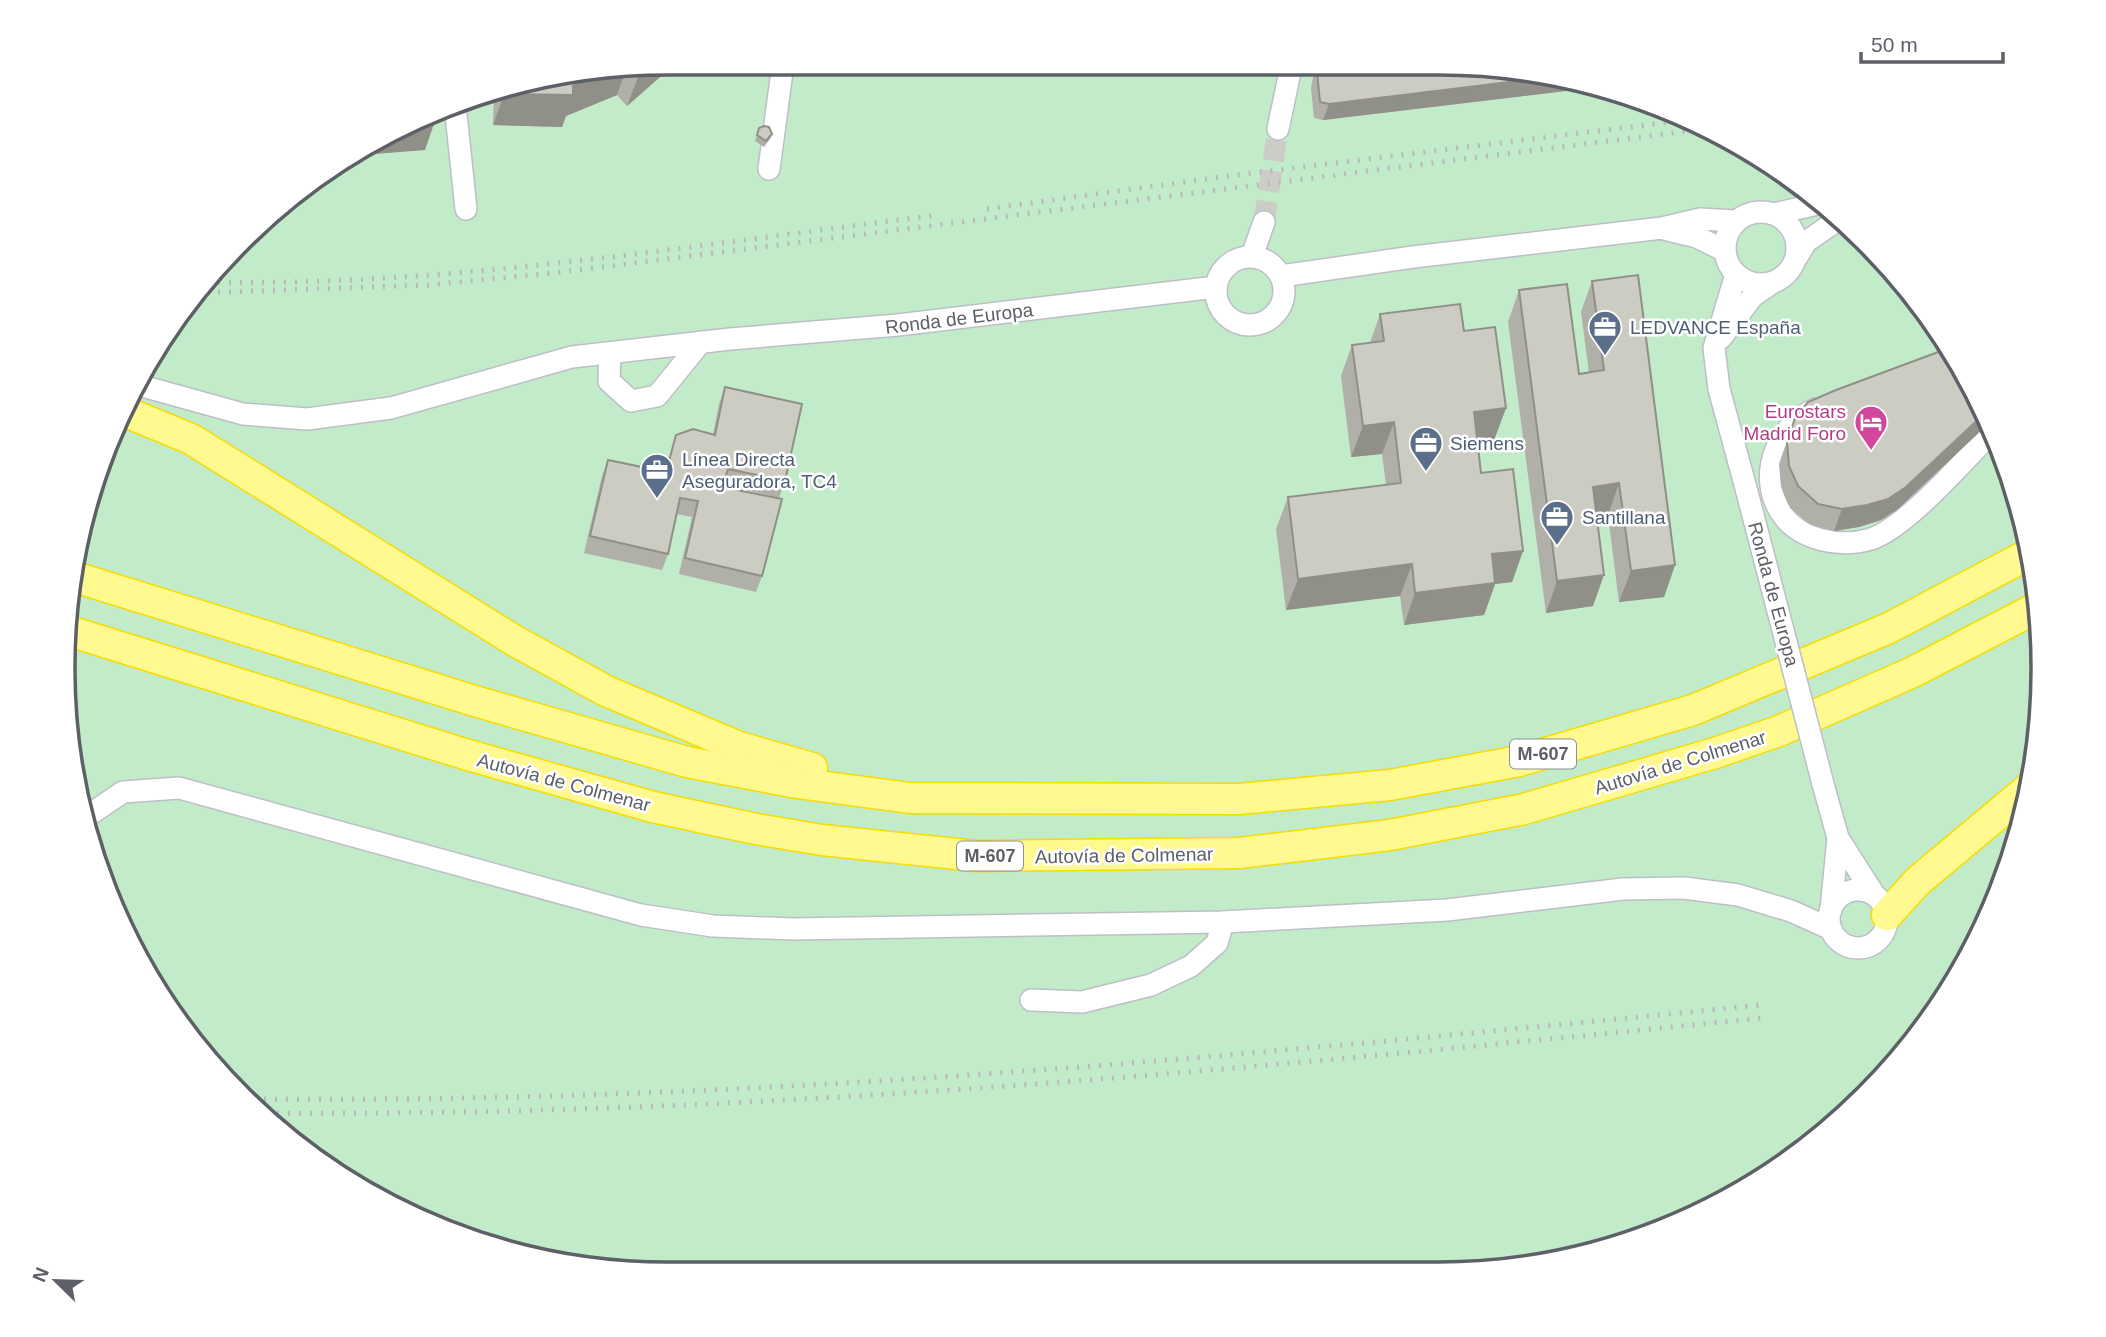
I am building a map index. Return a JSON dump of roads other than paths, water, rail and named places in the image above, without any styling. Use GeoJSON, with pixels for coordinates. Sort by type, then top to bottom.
{"type":"FeatureCollection","features":[{"type":"Feature","properties":{"kind":"highway"},"geometry":{"type":"LineString","coordinates":[[132,415],[191,439],[515,641],[606,691],[678,724],[739,747],[803,766],[995,800]]}},
{"type":"Feature","properties":{"kind":"highway","name":"M-607"},"geometry":{"type":"LineString","coordinates":[[82,579],[478,702],[687,762],[797,783],[910,799],[1240,799],[1390,785],[1519,761],[1693,710],[1889,628],[2020,559]]}},
{"type":"Feature","properties":{"kind":"highway","name":"Autovía de Colmenar"},"geometry":{"type":"LineString","coordinates":[[77,633],[468,755],[653,807],[756,829],[822,840],[976,856],[1211,854],[1253,852],[1417,830],[1524,809],[1702,757],[1779,731],[1913,672],[2028,612]]}},
{"type":"Feature","properties":{"kind":"highway"},"geometry":{"type":"LineString","coordinates":[[1880,904],[1918,881],[2016,799]]}},
{"type":"Feature","properties":{"kind":"street"},"geometry":{"type":"LineString","coordinates":[[769,169],[782,75]]}},
{"type":"Feature","properties":{"kind":"street"},"geometry":{"type":"LineString","coordinates":[[1278,129],[1289,75]]}},
{"type":"Feature","properties":{"kind":"street"},"geometry":{"type":"LineString","coordinates":[[455,115],[466,209]]}},
{"type":"Feature","properties":{"kind":"street"},"geometry":{"type":"LineString","coordinates":[[1281,276],[1413,257],[1662,228],[1700,219],[1736,221],[1754,212],[1774,214],[1809,206]]}},
{"type":"Feature","properties":{"kind":"street"},"geometry":{"type":"LineString","coordinates":[[1774,214],[1791,226],[1798,246],[1797,257]]}},
{"type":"Feature","properties":{"kind":"street"},"geometry":{"type":"LineString","coordinates":[[1736,221],[1726,240],[1725,251],[1736,274],[1753,283],[1772,283]]}},
{"type":"Feature","properties":{"kind":"street"},"geometry":{"type":"LineString","coordinates":[[1252,256],[1264,222]]}},
{"type":"Feature","properties":{"kind":"street"},"geometry":{"type":"LineString","coordinates":[[1714,348],[1753,296],[1783,277],[1806,242],[1831,224]]}},
{"type":"Feature","properties":{"kind":"street"},"geometry":{"type":"LineString","coordinates":[[1662,228],[1697,237],[1725,251]]}},
{"type":"Feature","properties":{"kind":"street"},"geometry":{"type":"LineString","coordinates":[[1252,256],[1269,262],[1281,276],[1283,299],[1279,309],[1261,323],[1239,323],[1229,317],[1217,298],[1216,287],[1224,268],[1242,257],[1252,256]]}},
{"type":"Feature","properties":{"kind":"street","name":"Ronda de Europa"},"geometry":{"type":"LineString","coordinates":[[1736,274],[1714,348],[1719,389],[1838,838],[1880,904]]}},
{"type":"Feature","properties":{"kind":"street","name":"Ronda de Europa"},"geometry":{"type":"LineString","coordinates":[[146,387],[243,414],[307,419],[391,408],[572,357],[701,342],[898,326],[1216,287]]}},
{"type":"Feature","properties":{"kind":"street"},"geometry":{"type":"LineString","coordinates":[[610,353],[609,381],[631,401],[657,396],[701,342]]}},
{"type":"Feature","properties":{"kind":"street"},"geometry":{"type":"LineString","coordinates":[[664,347],[673,379]]}},
{"type":"Feature","properties":{"kind":"street"},"geometry":{"type":"LineString","coordinates":[[1838,401],[1799,416],[1779,440],[1770,478],[1780,512],[1806,534],[1832,544],[1872,538],[1902,521],[1985,439]]}},
{"type":"Feature","properties":{"kind":"street"},"geometry":{"type":"LineString","coordinates":[[93,812],[123,792],[179,788],[641,915],[713,926],[793,929],[1223,922],[1447,910],[1623,889],[1684,888],[1738,895],[1791,911],[1831,919],[1846,945],[1867,946],[1884,933],[1880,904],[1853,890],[1843,894],[1831,919]]}},
{"type":"Feature","properties":{"kind":"street","name":"Ronda de Europa"},"geometry":{"type":"LineString","coordinates":[[1831,919],[1838,838]]}},
{"type":"Feature","properties":{"kind":"street"},"geometry":{"type":"LineString","coordinates":[[1031,1000],[1082,1002],[1151,985],[1191,967],[1217,943],[1223,922]]}},
{"type":"Feature","properties":{"kind":"tunnel"},"geometry":{"type":"LineString","coordinates":[[1264,222],[1278,129]]}},
{"type":"Feature","properties":{"kind":"railway"},"geometry":{"type":"LineString","coordinates":[[987,209],[1221,177],[1670,122]]}},
{"type":"Feature","properties":{"kind":"railway"},"geometry":{"type":"LineString","coordinates":[[210,293],[427,285],[554,273],[1689,131]]}},
{"type":"Feature","properties":{"kind":"railway"},"geometry":{"type":"LineString","coordinates":[[218,282],[299,282],[482,271],[939,215]]}},
{"type":"Feature","properties":{"kind":"railway"},"geometry":{"type":"LineString","coordinates":[[260,1099],[631,1093],[820,1084],[1197,1058],[1761,1005]]}},
{"type":"Feature","properties":{"kind":"railway"},"geometry":{"type":"LineString","coordinates":[[275,1113],[641,1107],[829,1098],[1203,1071],[1763,1018]]}},
{"type":"Feature","properties":{"kind":"place","name":"LEDVANCE España"},"geometry":{"type":"Point","coordinates":[1605,357]}},
{"type":"Feature","properties":{"kind":"place","name":"Eurostars Madrid Foro"},"geometry":{"type":"Point","coordinates":[1871,452]}},
{"type":"Feature","properties":{"kind":"place","name":"Siemens"},"geometry":{"type":"Point","coordinates":[1426,473]}},
{"type":"Feature","properties":{"kind":"place","name":"Línea Directa Aseguradora, TC4"},"geometry":{"type":"Point","coordinates":[657,500]}},
{"type":"Feature","properties":{"kind":"place","name":"Santillana"},"geometry":{"type":"Point","coordinates":[1557,547]}}]}
